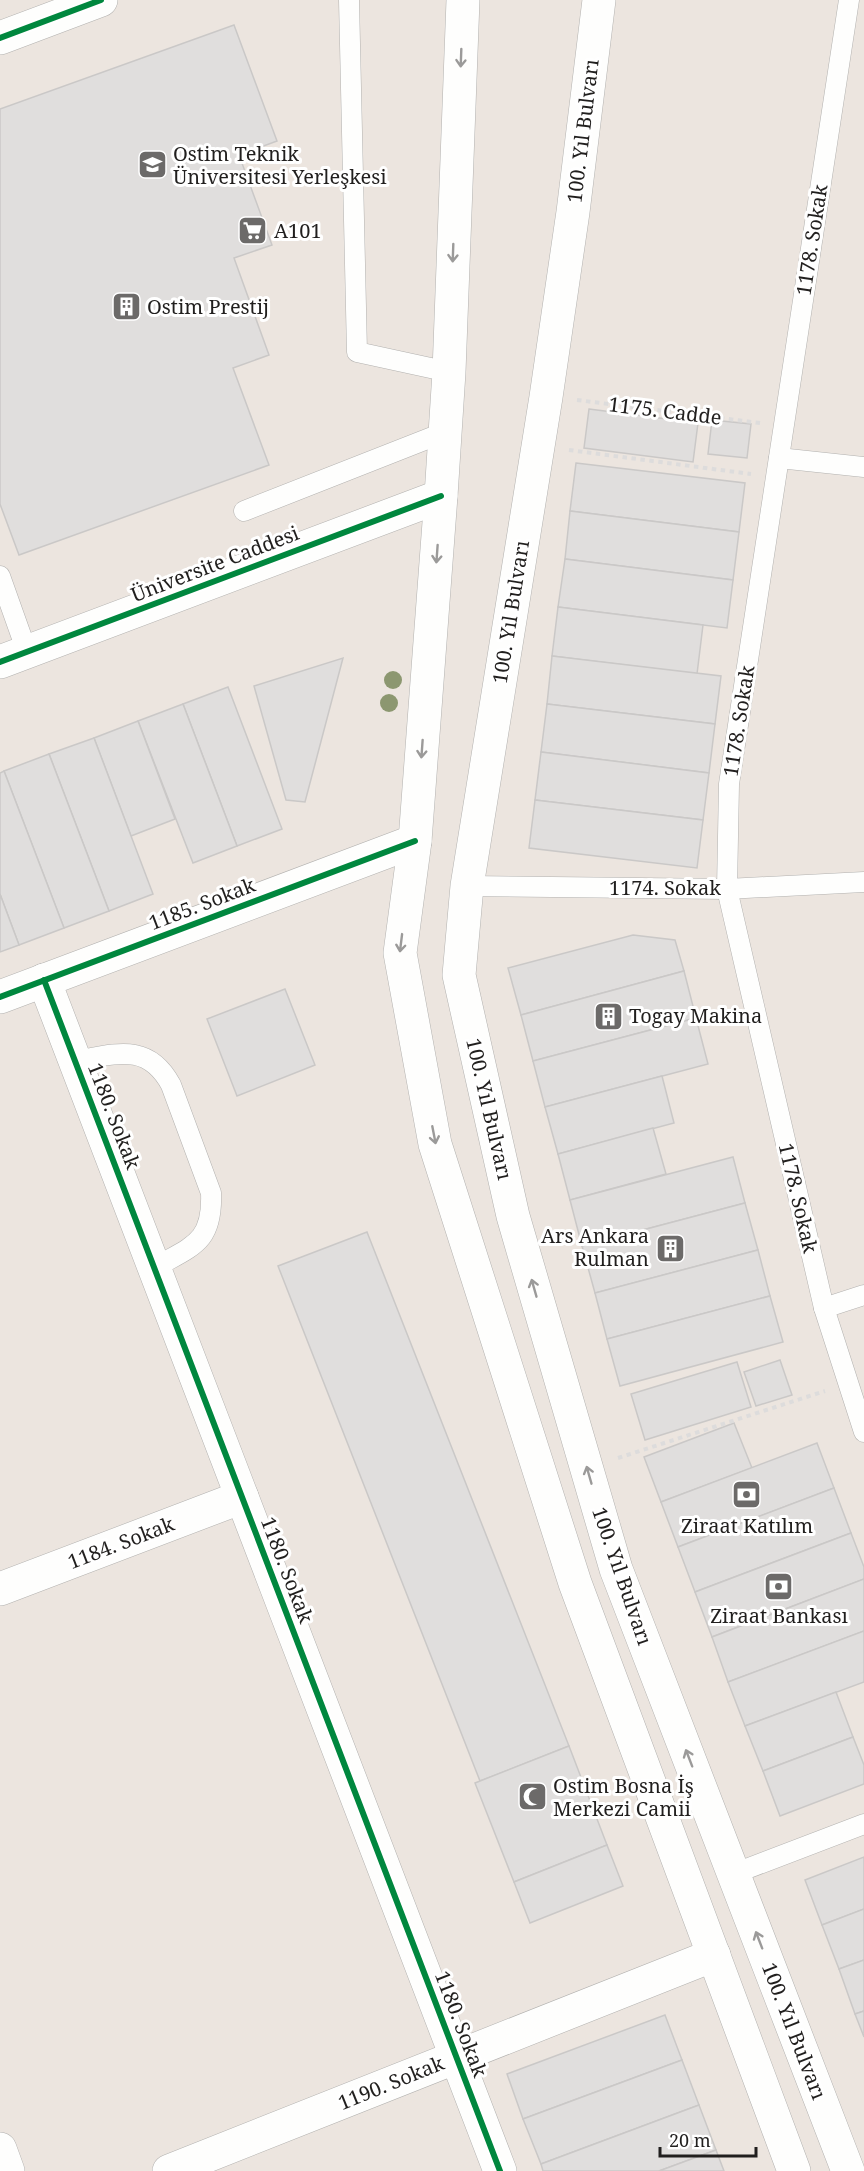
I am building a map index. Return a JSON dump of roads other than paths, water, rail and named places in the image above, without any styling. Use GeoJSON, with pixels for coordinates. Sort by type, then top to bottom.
{"type":"FeatureCollection","features":[{"type":"Feature","properties":{"kind":"main road"},"geometry":{"type":"LineString","coordinates":[[0,38],[101,0]]}},
{"type":"Feature","properties":{"kind":"main road"},"geometry":{"type":"LineString","coordinates":[[463,0],[449,372],[441,496],[415,841],[400,953],[435,1144],[575,1583],[794,2171]]}},
{"type":"Feature","properties":{"kind":"main road","name":"100. Yıl Bulvarı"},"geometry":{"type":"LineString","coordinates":[[599,0],[573,212],[546,397],[467,886],[459,975],[513,1216],[616,1569],[848,2171]]}},
{"type":"Feature","properties":{"kind":"main road","name":"Üniversite Caddesi"},"geometry":{"type":"LineString","coordinates":[[13,657],[441,496]]}},
{"type":"Feature","properties":{"kind":"main road","name":"1185. Sokak"},"geometry":{"type":"LineString","coordinates":[[0,997],[415,841]]}},
{"type":"Feature","properties":{"kind":"main road","name":"1180. Sokak"},"geometry":{"type":"LineString","coordinates":[[44,980],[500,2171]]}},
{"type":"Feature","properties":{"kind":"main road","name":"1184. Sokak"},"geometry":{"type":"LineString","coordinates":[[0,1589],[242,1497]]}},
{"type":"Feature","properties":{"kind":"main road","name":"1190. Sokak"},"geometry":{"type":"LineString","coordinates":[[169,2171],[714,1955]]}},
{"type":"Feature","properties":{"kind":"main road"},"geometry":{"type":"LineString","coordinates":[[0,2149],[8,2171]]}},
{"type":"Feature","properties":{"kind":"lane"},"geometry":{"type":"LineString","coordinates":[[349,0],[357,352],[449,372]]}},
{"type":"Feature","properties":{"kind":"lane","name":"1178. Sokak"},"geometry":{"type":"LineString","coordinates":[[849,0],[729,784],[727,889],[824,1308],[864,1432]]}},
{"type":"Feature","properties":{"kind":"lane"},"geometry":{"type":"LineString","coordinates":[[244,511],[445,432]]}},
{"type":"Feature","properties":{"kind":"lane"},"geometry":{"type":"LineString","coordinates":[[779,458],[864,467]]}},
{"type":"Feature","properties":{"kind":"lane"},"geometry":{"type":"LineString","coordinates":[[0,576],[13,657]]}},
{"type":"Feature","properties":{"kind":"lane","name":"1174. Sokak"},"geometry":{"type":"LineString","coordinates":[[467,886],[727,889],[864,882]]}},
{"type":"Feature","properties":{"kind":"lane"},"geometry":{"type":"LineString","coordinates":[[75,1061],[122,1053],[132,1054],[151,1061],[166,1076],[171,1086],[211,1193],[212,1207],[209,1221],[198,1243],[154,1268]]}},
{"type":"Feature","properties":{"kind":"lane"},"geometry":{"type":"LineString","coordinates":[[824,1308],[864,1295]]}},
{"type":"Feature","properties":{"kind":"lane"},"geometry":{"type":"LineString","coordinates":[[733,1874],[864,1824]]}},
{"type":"Feature","properties":{"kind":"place","name":"Ostim Teknik Üniversitesi Yerleşkesi"},"geometry":{"type":"Point","coordinates":[152,165]}},
{"type":"Feature","properties":{"kind":"place","name":"A101"},"geometry":{"type":"Point","coordinates":[253,231]}},
{"type":"Feature","properties":{"kind":"place","name":"Ostim Prestij"},"geometry":{"type":"Point","coordinates":[126,307]}},
{"type":"Feature","properties":{"kind":"place","name":"Togay Makina"},"geometry":{"type":"Point","coordinates":[608,1016]}},
{"type":"Feature","properties":{"kind":"place","name":"Ars Ankara Rulman"},"geometry":{"type":"Point","coordinates":[670,1248]}},
{"type":"Feature","properties":{"kind":"place","name":"Ziraat Katılım"},"geometry":{"type":"Point","coordinates":[747,1495]}},
{"type":"Feature","properties":{"kind":"place","name":"Ziraat Bankası"},"geometry":{"type":"Point","coordinates":[779,1586]}},
{"type":"Feature","properties":{"kind":"place","name":"Ostim Bosna İş Merkezi Camii"},"geometry":{"type":"Point","coordinates":[532,1797]}}]}
